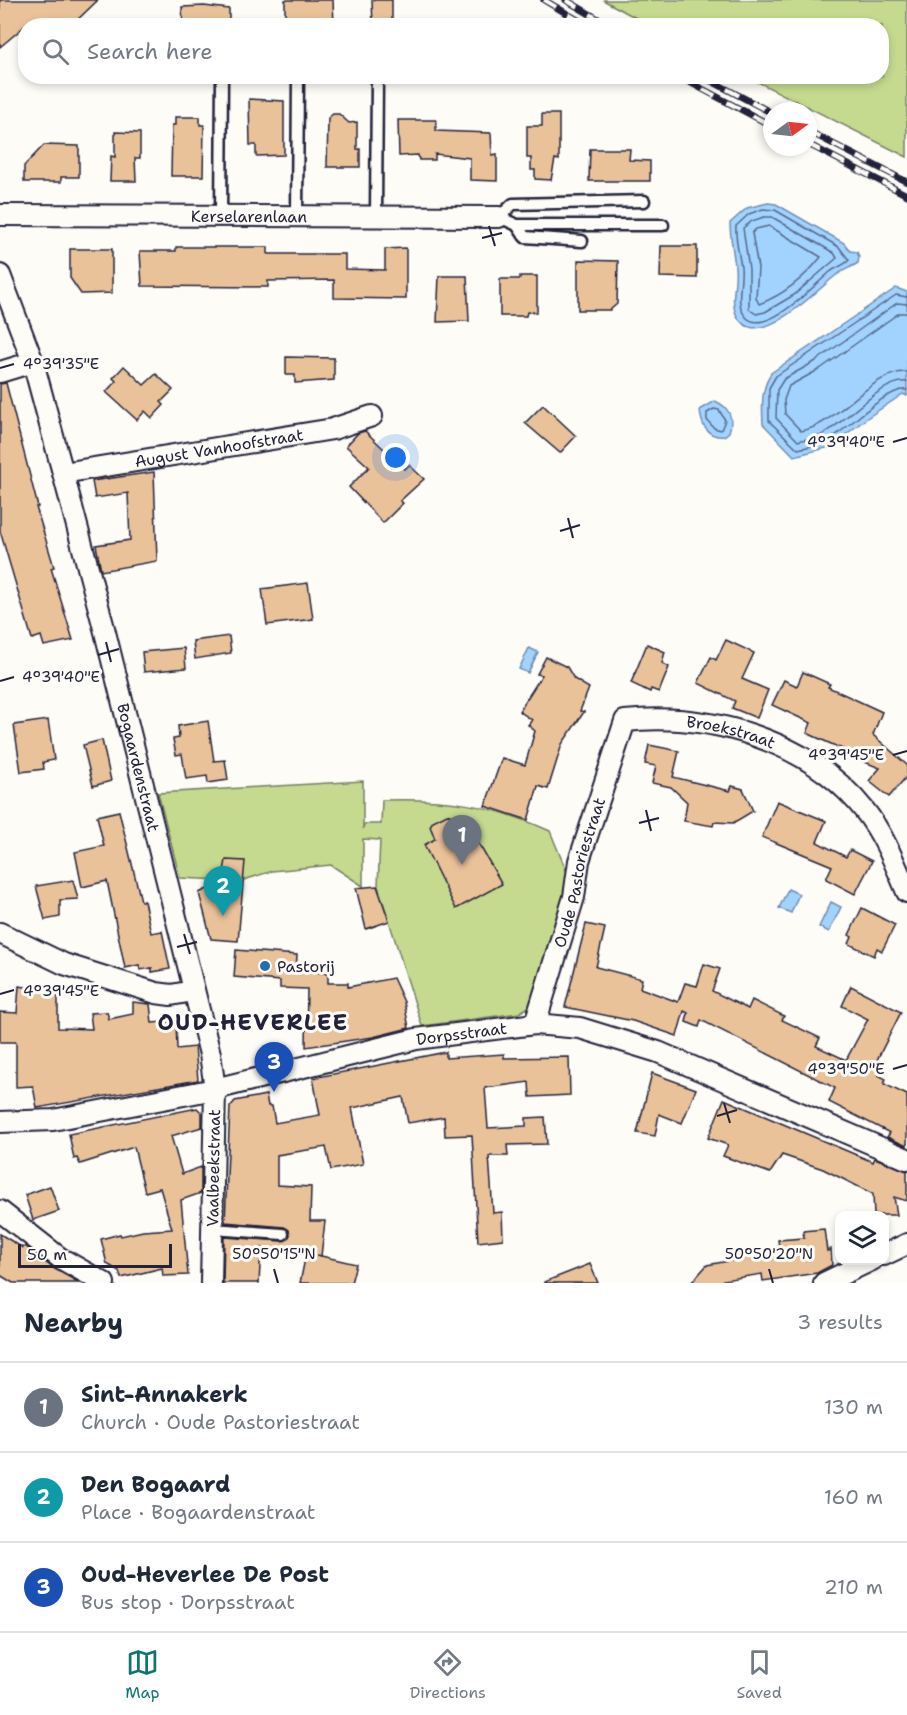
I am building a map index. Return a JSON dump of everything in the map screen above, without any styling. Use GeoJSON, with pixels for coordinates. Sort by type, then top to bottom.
{"type":"FeatureCollection","features":[{"type":"Feature","properties":{"kind":"street","name":"Kerselarenlaan"},"geometry":{"type":"LineString","coordinates":[[0,215],[376,216],[508,221]]}},
{"type":"Feature","properties":{"kind":"street","name":"Bogaardenstraat"},"geometry":{"type":"LineString","coordinates":[[0,275],[33,362],[105,632],[210,1054],[215,1089]]}},
{"type":"Feature","properties":{"kind":"street"},"geometry":{"type":"LineString","coordinates":[[0,372],[33,362]]}},
{"type":"Feature","properties":{"kind":"street","name":"August Vanhoofstraat"},"geometry":{"type":"LineString","coordinates":[[63,473],[333,429],[372,416]]}},
{"type":"Feature","properties":{"kind":"street","name":"Broekstraat"},"geometry":{"type":"LineString","coordinates":[[625,721],[660,718],[730,729],[790,748],[847,790],[865,810],[892,856],[907,892]]}},
{"type":"Feature","properties":{"kind":"street","name":"Oude Pastoriestraat"},"geometry":{"type":"LineString","coordinates":[[528,1026],[574,897],[579,861],[625,721]]}},
{"type":"Feature","properties":{"kind":"street"},"geometry":{"type":"LineString","coordinates":[[0,933],[64,964],[156,993],[171,995],[193,991]]}},
{"type":"Feature","properties":{"kind":"street","name":"Dorpsstraat"},"geometry":{"type":"LineString","coordinates":[[0,1122],[53,1120],[215,1089],[416,1040],[528,1026],[580,1028],[658,1052],[907,1160]]}},
{"type":"Feature","properties":{"kind":"street","name":"Vaalbeekstraat"},"geometry":{"type":"LineString","coordinates":[[211,1283],[215,1089]]}},
{"type":"Feature","properties":{"kind":"street"},"geometry":{"type":"LineString","coordinates":[[0,1211],[60,1258],[104,1283]]}},
{"type":"Feature","properties":{"kind":"street"},"geometry":{"type":"LineString","coordinates":[[889,1252],[907,1244]]}},
{"type":"Feature","properties":{"kind":"street"},"geometry":{"type":"LineString","coordinates":[[824,1283],[862,1265]]}},
{"type":"Feature","properties":{"kind":"lane"},"geometry":{"type":"LineString","coordinates":[[221,216],[222,84]]}},
{"type":"Feature","properties":{"kind":"lane"},"geometry":{"type":"LineString","coordinates":[[297,216],[298,84]]}},
{"type":"Feature","properties":{"kind":"lane"},"geometry":{"type":"LineString","coordinates":[[376,216],[377,84]]}},
{"type":"Feature","properties":{"kind":"lane"},"geometry":{"type":"LineString","coordinates":[[508,221],[513,204],[644,201]]}},
{"type":"Feature","properties":{"kind":"lane"},"geometry":{"type":"LineString","coordinates":[[508,221],[663,225]]}},
{"type":"Feature","properties":{"kind":"lane"},"geometry":{"type":"LineString","coordinates":[[508,221],[525,237],[582,241]]}},
{"type":"Feature","properties":{"kind":"lane"},"geometry":{"type":"LineString","coordinates":[[212,1228],[282,1234]]}},
{"type":"Feature","properties":{"kind":"green space"},"geometry":{"type":"Polygon","coordinates":[[[603,0],[907,0],[907,157],[817,112],[817,102],[798,102],[762,84],[889,84],[889,18],[636,18],[603,0]]]}},
{"type":"Feature","properties":{"kind":"green space"},"geometry":{"type":"Polygon","coordinates":[[[363,781],[363,829],[364,824],[381,824],[382,800],[427,800],[468,805],[508,814],[550,831],[573,887],[535,1003],[519,1013],[422,1026],[378,886],[380,840],[363,839],[363,886],[331,865],[272,871],[241,881],[180,878],[158,793],[363,781]]]}},
{"type":"Feature","properties":{"kind":"water"},"geometry":{"type":"Polygon","coordinates":[[[768,203],[776,204],[844,243],[850,251],[857,252],[859,257],[858,263],[837,275],[785,316],[757,328],[745,325],[734,309],[735,274],[730,223],[747,208],[768,203]]]}},
{"type":"Feature","properties":{"kind":"water"},"geometry":{"type":"Polygon","coordinates":[[[896,288],[907,292],[907,396],[903,394],[830,447],[794,456],[763,424],[762,404],[771,373],[896,288]]]}},
{"type":"Feature","properties":{"kind":"water"},"geometry":{"type":"Polygon","coordinates":[[[715,401],[724,406],[729,413],[731,422],[729,432],[724,436],[713,435],[706,429],[702,420],[700,410],[715,401]]]}},
{"type":"Feature","properties":{"kind":"water"},"geometry":{"type":"Polygon","coordinates":[[[529,648],[538,652],[528,673],[519,669],[529,648]]]}},
{"type":"Feature","properties":{"kind":"water"},"geometry":{"type":"Polygon","coordinates":[[[788,889],[799,894],[791,913],[779,908],[788,889]]]}},
{"type":"Feature","properties":{"kind":"water"},"geometry":{"type":"Polygon","coordinates":[[[831,902],[841,907],[829,932],[819,927],[831,902]]]}},
{"type":"Feature","properties":{"kind":"building"},"geometry":{"type":"Polygon","coordinates":[[[0,0],[98,0],[79,18],[18,18],[18,32],[0,47],[0,0]]]}},
{"type":"Feature","properties":{"kind":"building"},"geometry":{"type":"Polygon","coordinates":[[[285,0],[333,0],[334,18],[285,18],[285,0]]]}},
{"type":"Feature","properties":{"kind":"building"},"geometry":{"type":"Polygon","coordinates":[[[372,0],[392,0],[392,18],[373,18],[372,0]]]}},
{"type":"Feature","properties":{"kind":"building"},"geometry":{"type":"Polygon","coordinates":[[[204,6],[229,9],[229,18],[183,18],[182,7],[204,6]]]}},
{"type":"Feature","properties":{"kind":"building"},"geometry":{"type":"Polygon","coordinates":[[[249,99],[284,101],[284,155],[256,156],[256,145],[250,145],[249,99]]]}},
{"type":"Feature","properties":{"kind":"building"},"geometry":{"type":"Polygon","coordinates":[[[333,114],[339,114],[349,123],[357,122],[360,167],[327,167],[328,118],[333,114]]]}},
{"type":"Feature","properties":{"kind":"building"},"geometry":{"type":"Polygon","coordinates":[[[542,114],[559,114],[559,160],[555,159],[551,180],[535,179],[535,170],[531,170],[531,158],[527,158],[527,126],[542,126],[542,114]]]}},
{"type":"Feature","properties":{"kind":"building"},"geometry":{"type":"Polygon","coordinates":[[[175,117],[200,117],[200,125],[204,125],[203,176],[171,176],[172,125],[175,125],[175,117]]]}},
{"type":"Feature","properties":{"kind":"building"},"geometry":{"type":"Polygon","coordinates":[[[398,120],[436,120],[436,131],[491,133],[492,155],[497,154],[497,181],[470,180],[470,158],[435,154],[435,160],[419,160],[418,155],[399,156],[398,120]]]}},
{"type":"Feature","properties":{"kind":"building"},"geometry":{"type":"Polygon","coordinates":[[[115,132],[140,133],[140,158],[135,158],[136,181],[110,181],[111,156],[115,157],[115,132]]]}},
{"type":"Feature","properties":{"kind":"building"},"geometry":{"type":"Polygon","coordinates":[[[44,145],[79,146],[79,177],[61,177],[61,182],[24,182],[24,166],[44,145]]]}},
{"type":"Feature","properties":{"kind":"building"},"geometry":{"type":"Polygon","coordinates":[[[590,149],[630,149],[629,160],[650,161],[650,181],[589,181],[590,149]]]}},
{"type":"Feature","properties":{"kind":"building"},"geometry":{"type":"Polygon","coordinates":[[[661,246],[697,246],[697,278],[660,277],[661,246]]]}},
{"type":"Feature","properties":{"kind":"building"},"geometry":{"type":"Polygon","coordinates":[[[176,247],[268,247],[268,254],[345,254],[345,269],[385,270],[385,249],[406,248],[406,299],[334,298],[334,280],[268,281],[268,287],[142,286],[140,251],[176,251],[176,247]]]}},
{"type":"Feature","properties":{"kind":"building"},"geometry":{"type":"Polygon","coordinates":[[[70,249],[112,249],[112,293],[81,294],[70,278],[70,249]]]}},
{"type":"Feature","properties":{"kind":"building"},"geometry":{"type":"Polygon","coordinates":[[[578,260],[618,261],[617,304],[610,310],[578,310],[578,260]]]}},
{"type":"Feature","properties":{"kind":"building"},"geometry":{"type":"Polygon","coordinates":[[[439,276],[467,276],[469,321],[437,322],[439,276]]]}},
{"type":"Feature","properties":{"kind":"building"},"geometry":{"type":"Polygon","coordinates":[[[520,276],[537,276],[537,312],[527,312],[526,316],[500,316],[500,279],[520,279],[520,276]]]}},
{"type":"Feature","properties":{"kind":"building"},"geometry":{"type":"Polygon","coordinates":[[[286,357],[334,358],[334,380],[295,383],[295,375],[286,375],[286,357]]]}},
{"type":"Feature","properties":{"kind":"building"},"geometry":{"type":"Polygon","coordinates":[[[124,366],[144,385],[156,374],[173,390],[161,402],[164,405],[152,418],[145,411],[137,420],[106,392],[116,381],[113,378],[124,366]]]}},
{"type":"Feature","properties":{"kind":"building"},"geometry":{"type":"Polygon","coordinates":[[[6,383],[38,507],[36,507],[54,567],[51,568],[73,640],[44,646],[41,636],[32,639],[0,531],[0,384],[6,383]]]}},
{"type":"Feature","properties":{"kind":"building"},"geometry":{"type":"Polygon","coordinates":[[[543,405],[576,436],[560,453],[525,423],[543,405]]]}},
{"type":"Feature","properties":{"kind":"building"},"geometry":{"type":"Polygon","coordinates":[[[365,431],[405,469],[409,465],[424,479],[400,501],[403,503],[383,523],[349,487],[369,467],[346,446],[358,433],[365,431]]]}},
{"type":"Feature","properties":{"kind":"building"},"geometry":{"type":"Polygon","coordinates":[[[154,472],[157,561],[101,571],[96,545],[130,540],[128,493],[95,498],[92,481],[154,472]]]}},
{"type":"Feature","properties":{"kind":"building"},"geometry":{"type":"Polygon","coordinates":[[[308,583],[313,619],[267,625],[262,589],[308,583]]]}},
{"type":"Feature","properties":{"kind":"building"},"geometry":{"type":"Polygon","coordinates":[[[229,636],[231,653],[195,659],[193,641],[229,636]]]}},
{"type":"Feature","properties":{"kind":"building"},"geometry":{"type":"Polygon","coordinates":[[[726,640],[754,653],[742,679],[768,690],[757,718],[732,708],[735,701],[698,683],[711,657],[716,660],[726,640]]]}},
{"type":"Feature","properties":{"kind":"building"},"geometry":{"type":"Polygon","coordinates":[[[647,644],[665,652],[662,663],[669,667],[659,692],[651,689],[650,692],[631,683],[647,644]]]}},
{"type":"Feature","properties":{"kind":"building"},"geometry":{"type":"Polygon","coordinates":[[[184,648],[186,668],[144,672],[142,652],[184,648]]]}},
{"type":"Feature","properties":{"kind":"building"},"geometry":{"type":"Polygon","coordinates":[[[546,657],[567,667],[574,679],[589,688],[580,711],[584,712],[562,744],[548,789],[538,786],[528,820],[485,806],[502,758],[525,765],[535,731],[528,725],[532,720],[519,711],[542,675],[537,674],[546,657]]]}},
{"type":"Feature","properties":{"kind":"building"},"geometry":{"type":"Polygon","coordinates":[[[803,672],[830,684],[828,687],[882,712],[873,735],[907,765],[907,776],[889,797],[869,781],[880,768],[852,757],[853,754],[807,733],[811,723],[772,705],[784,680],[797,686],[803,672]]]}},
{"type":"Feature","properties":{"kind":"building"},"geometry":{"type":"Polygon","coordinates":[[[48,720],[54,760],[43,762],[44,769],[21,772],[14,725],[48,720]]]}},
{"type":"Feature","properties":{"kind":"building"},"geometry":{"type":"Polygon","coordinates":[[[208,721],[214,761],[225,760],[228,780],[208,783],[207,776],[186,779],[182,754],[176,755],[173,739],[179,738],[178,726],[208,721]]]}},
{"type":"Feature","properties":{"kind":"building"},"geometry":{"type":"Polygon","coordinates":[[[102,740],[111,781],[93,786],[83,745],[102,740]]]}},
{"type":"Feature","properties":{"kind":"building"},"geometry":{"type":"Polygon","coordinates":[[[649,745],[679,751],[673,777],[730,791],[732,786],[743,789],[753,811],[733,823],[714,822],[713,826],[684,821],[687,802],[671,787],[652,783],[656,766],[645,764],[649,745]]]}},
{"type":"Feature","properties":{"kind":"building"},"geometry":{"type":"Polygon","coordinates":[[[777,801],[826,821],[817,842],[846,857],[850,850],[872,861],[855,894],[826,879],[832,866],[762,837],[777,801]]]}},
{"type":"Feature","properties":{"kind":"building"},"geometry":{"type":"Polygon","coordinates":[[[119,811],[151,933],[162,931],[170,969],[152,972],[152,968],[140,970],[139,965],[125,968],[107,881],[82,887],[75,852],[104,846],[97,816],[119,811]]]}},
{"type":"Feature","properties":{"kind":"building"},"geometry":{"type":"Polygon","coordinates":[[[447,814],[456,818],[462,815],[502,884],[456,909],[424,845],[435,839],[430,826],[433,821],[447,814]]]}},
{"type":"Feature","properties":{"kind":"building"},"geometry":{"type":"Polygon","coordinates":[[[226,860],[245,861],[238,941],[211,939],[199,893],[222,882],[226,860]]]}},
{"type":"Feature","properties":{"kind":"building"},"geometry":{"type":"Polygon","coordinates":[[[73,880],[78,899],[60,900],[60,917],[45,920],[36,886],[73,880]]]}},
{"type":"Feature","properties":{"kind":"building"},"geometry":{"type":"Polygon","coordinates":[[[377,886],[389,921],[366,929],[356,888],[377,886]]]}},
{"type":"Feature","properties":{"kind":"building"},"geometry":{"type":"Polygon","coordinates":[[[862,908],[895,925],[882,951],[877,948],[874,956],[849,944],[852,937],[849,935],[862,908]]]}},
{"type":"Feature","properties":{"kind":"building"},"geometry":{"type":"Polygon","coordinates":[[[586,924],[605,928],[596,967],[642,979],[640,988],[678,1002],[685,983],[697,986],[704,964],[720,969],[712,991],[748,1009],[752,1000],[784,1016],[782,1020],[820,1038],[816,1046],[846,1060],[868,1019],[842,1006],[851,986],[901,1012],[877,1060],[883,1063],[878,1075],[886,1079],[884,1084],[907,1095],[907,1146],[887,1137],[890,1133],[829,1102],[835,1088],[701,1020],[699,1027],[686,1022],[688,1013],[684,1011],[677,1036],[633,1021],[565,1007],[586,924]]]}},
{"type":"Feature","properties":{"kind":"building"},"geometry":{"type":"Polygon","coordinates":[[[236,950],[297,955],[296,971],[328,973],[328,983],[348,983],[348,987],[393,978],[404,1002],[409,1028],[373,1037],[306,1047],[307,989],[280,988],[280,981],[234,977],[236,950]]]}},
{"type":"Feature","properties":{"kind":"building"},"geometry":{"type":"Polygon","coordinates":[[[19,986],[58,992],[58,1028],[92,1029],[90,1013],[107,1012],[109,1019],[133,1014],[133,1002],[150,1004],[152,1023],[176,1021],[177,1049],[195,1047],[198,1080],[37,1108],[33,1086],[16,1087],[16,1042],[0,1042],[0,1012],[17,1013],[19,986]]]}},
{"type":"Feature","properties":{"kind":"building"},"geometry":{"type":"Polygon","coordinates":[[[446,1052],[446,1058],[504,1054],[504,1058],[569,1057],[570,1095],[530,1097],[529,1082],[485,1088],[488,1128],[526,1126],[526,1118],[545,1117],[547,1144],[507,1145],[508,1156],[489,1156],[493,1213],[502,1212],[503,1239],[478,1242],[472,1135],[445,1136],[444,1117],[408,1123],[403,1097],[352,1108],[363,1164],[331,1170],[326,1147],[277,1155],[277,1185],[311,1187],[310,1221],[325,1221],[321,1256],[356,1264],[351,1283],[300,1283],[306,1254],[261,1248],[259,1283],[223,1283],[224,1237],[282,1241],[290,1235],[289,1230],[284,1227],[225,1222],[230,1107],[235,1101],[266,1095],[268,1106],[272,1106],[275,1123],[320,1115],[313,1078],[446,1052]]]}},
{"type":"Feature","properties":{"kind":"building"},"geometry":{"type":"Polygon","coordinates":[[[652,1073],[696,1089],[682,1123],[659,1114],[655,1136],[637,1133],[652,1073]]]}},
{"type":"Feature","properties":{"kind":"building"},"geometry":{"type":"Polygon","coordinates":[[[724,1099],[873,1162],[875,1158],[907,1171],[907,1201],[894,1197],[897,1215],[889,1215],[889,1211],[874,1211],[873,1194],[823,1169],[782,1155],[770,1173],[723,1156],[728,1145],[708,1138],[724,1099]]]}},
{"type":"Feature","properties":{"kind":"building"},"geometry":{"type":"Polygon","coordinates":[[[197,1108],[202,1113],[202,1127],[171,1136],[182,1174],[201,1167],[201,1193],[181,1200],[188,1275],[163,1276],[162,1268],[121,1278],[119,1271],[107,1264],[101,1239],[120,1234],[121,1236],[143,1231],[172,1229],[160,1188],[145,1192],[134,1147],[80,1164],[77,1158],[74,1159],[69,1134],[197,1108]]]}},
{"type":"Feature","properties":{"kind":"building"},"geometry":{"type":"Polygon","coordinates":[[[50,1186],[59,1211],[33,1220],[25,1195],[50,1186]]]}},
{"type":"Feature","properties":{"kind":"building"},"geometry":{"type":"Polygon","coordinates":[[[824,1229],[827,1251],[831,1249],[832,1265],[817,1273],[763,1281],[762,1274],[723,1280],[724,1283],[691,1283],[707,1265],[745,1258],[745,1253],[779,1247],[778,1240],[804,1238],[803,1231],[824,1229]]]}},
{"type":"Feature","properties":{"kind":"building"},"geometry":{"type":"Polygon","coordinates":[[[0,1234],[23,1248],[25,1246],[53,1268],[80,1283],[13,1283],[0,1275],[0,1234]]]}},
{"type":"Feature","properties":{"kind":"building"},"geometry":{"type":"Polygon","coordinates":[[[590,1264],[598,1283],[544,1283],[544,1282],[590,1264]]]}},
{"type":"Feature","properties":{"kind":"railway"},"geometry":{"type":"LineString","coordinates":[[544,0],[574,18]]}},
{"type":"Feature","properties":{"kind":"railway"},"geometry":{"type":"LineString","coordinates":[[566,0],[596,18]]}},
{"type":"Feature","properties":{"kind":"railway"},"geometry":{"type":"LineString","coordinates":[[693,84],[763,121]]}},
{"type":"Feature","properties":{"kind":"railway"},"geometry":{"type":"LineString","coordinates":[[717,84],[763,108]]}},
{"type":"Feature","properties":{"kind":"railway"},"geometry":{"type":"LineString","coordinates":[[817,136],[907,182]]}},
{"type":"Feature","properties":{"kind":"railway"},"geometry":{"type":"LineString","coordinates":[[817,149],[907,195]]}},
{"type":"Feature","properties":{"kind":"place","name":"Sint-Annakerk"},"geometry":{"type":"Point","coordinates":[462,865]}},
{"type":"Feature","properties":{"kind":"place","name":"Den Bogaard"},"geometry":{"type":"Point","coordinates":[223,916]}},
{"type":"Feature","properties":{"kind":"place","name":"Pastorij"},"geometry":{"type":"Point","coordinates":[265,966]}},
{"type":"Feature","properties":{"kind":"place","name":"Oud-Heverlee De Post"},"geometry":{"type":"Point","coordinates":[274,1092]}},
{"type":"Feature","properties":{"kind":"district","name":"OUD-HEVERLEE"},"geometry":{"type":"Point","coordinates":[253,1022]}}]}
